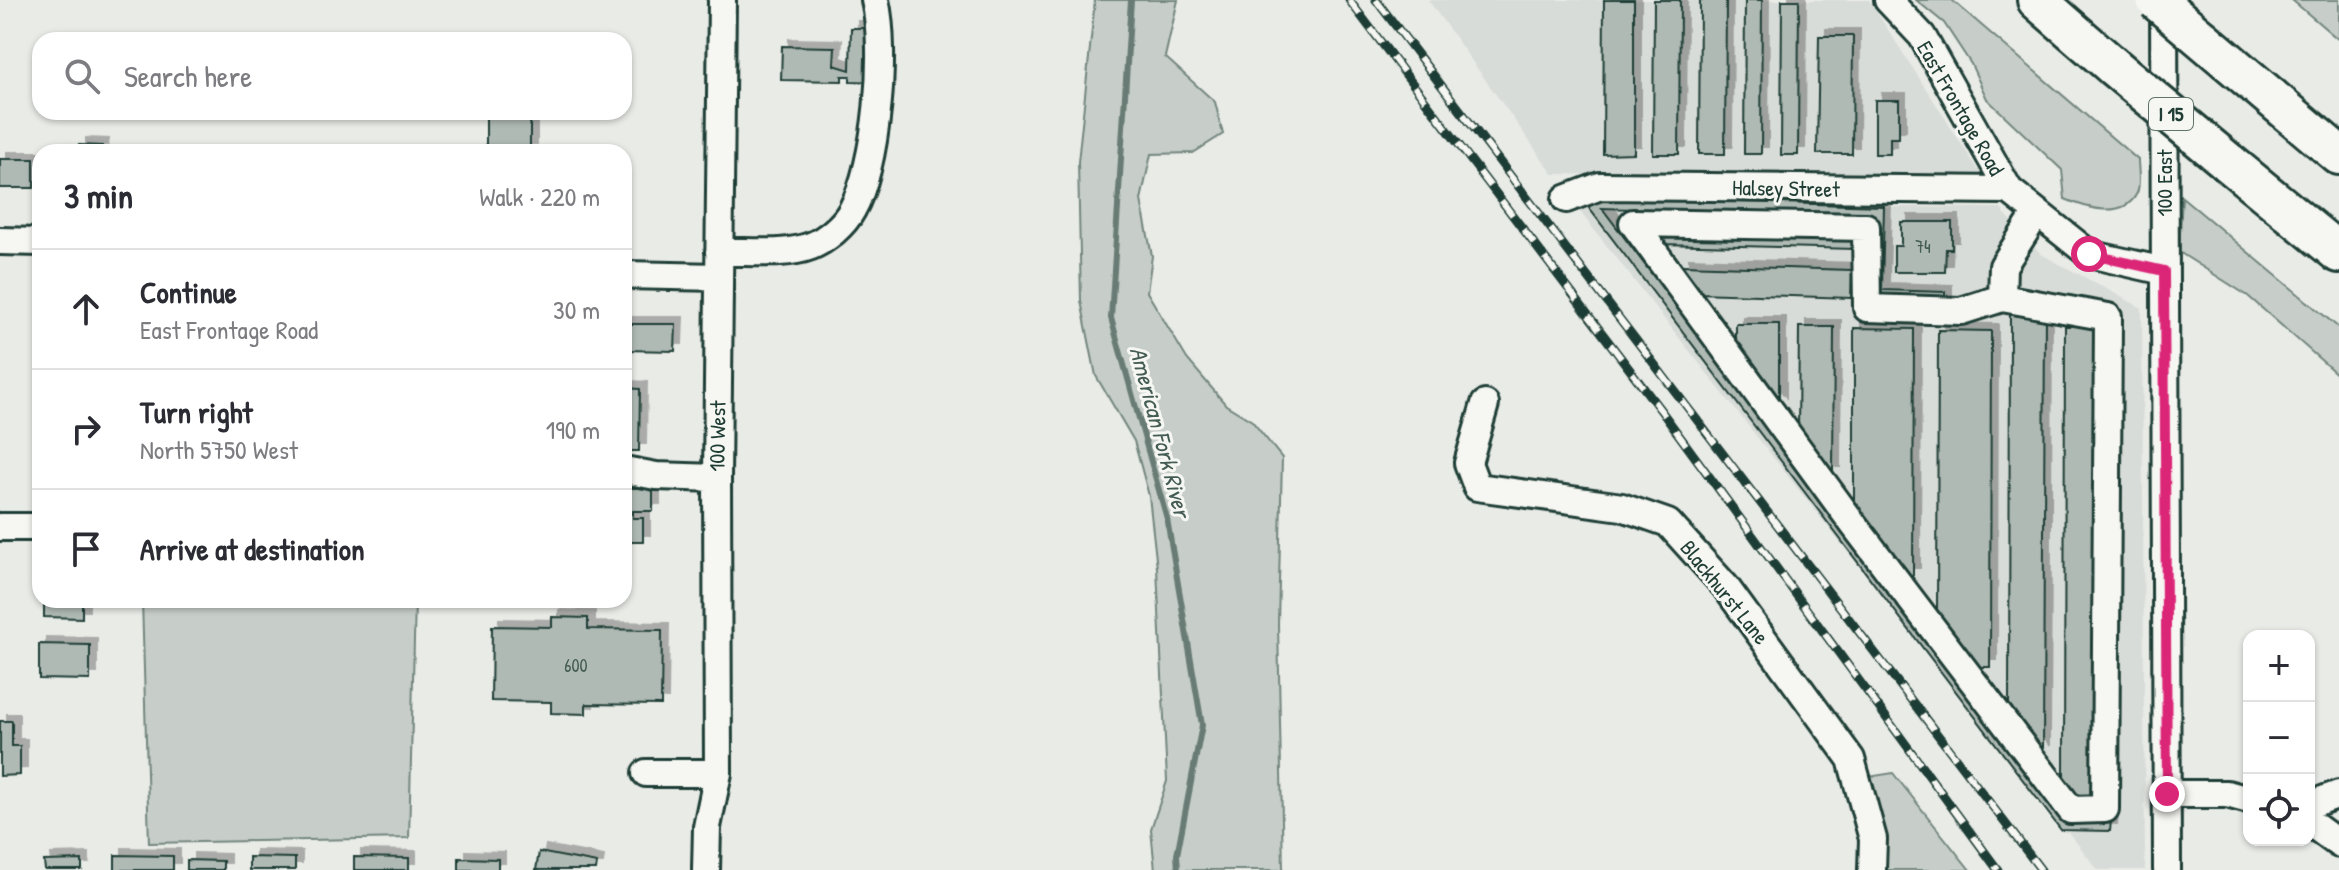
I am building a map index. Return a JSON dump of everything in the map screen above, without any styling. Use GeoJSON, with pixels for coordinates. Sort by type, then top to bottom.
{"type":"FeatureCollection","features":[{"type":"Feature","properties":{"kind":"highway","name":"I 15"},"geometry":{"type":"LineString","coordinates":[[2037,0],[2339,253]]}},
{"type":"Feature","properties":{"kind":"highway"},"geometry":{"type":"LineString","coordinates":[[2156,0],[2339,155]]}},
{"type":"Feature","properties":{"kind":"street","name":"100 West"},"geometry":{"type":"LineString","coordinates":[[706,870],[707,827],[718,773],[717,478],[722,0]]}},
{"type":"Feature","properties":{"kind":"street"},"geometry":{"type":"LineString","coordinates":[[632,274],[719,265],[811,246],[835,231],[851,211],[863,180],[880,82],[880,20],[875,0]]}},
{"type":"Feature","properties":{"kind":"street","name":"East Frontage Road"},"geometry":{"type":"LineString","coordinates":[[1888,0],[1922,36],[2009,190],[2089,254],[2164,271]]}},
{"type":"Feature","properties":{"kind":"street","name":"100 East"},"geometry":{"type":"LineString","coordinates":[[2164,0],[2167,870]]}},
{"type":"Feature","properties":{"kind":"street","name":"Halsey Street"},"geometry":{"type":"LineString","coordinates":[[1566,199],[1600,186],[2009,190]]}},
{"type":"Feature","properties":{"kind":"street"},"geometry":{"type":"LineString","coordinates":[[2002,298],[2003,266],[2037,213]]}},
{"type":"Feature","properties":{"kind":"street"},"geometry":{"type":"LineString","coordinates":[[1633,223],[1866,227],[1867,308],[1961,311],[2002,298],[2108,317],[2105,809],[2071,810],[1854,525],[1633,223]]}},
{"type":"Feature","properties":{"kind":"street"},"geometry":{"type":"LineString","coordinates":[[0,241],[32,242]]}},
{"type":"Feature","properties":{"kind":"street","name":"Blackhurst Lane"},"geometry":{"type":"LineString","coordinates":[[1485,404],[1468,463],[1477,487],[1622,507],[1668,523],[1725,586],[1851,759],[1873,839],[1872,870]]}},
{"type":"Feature","properties":{"kind":"street"},"geometry":{"type":"LineString","coordinates":[[632,472],[656,476],[717,478]]}},
{"type":"Feature","properties":{"kind":"street"},"geometry":{"type":"LineString","coordinates":[[0,527],[32,527]]}},
{"type":"Feature","properties":{"kind":"street"},"geometry":{"type":"LineString","coordinates":[[646,773],[718,773]]}},
{"type":"Feature","properties":{"kind":"street"},"geometry":{"type":"LineString","coordinates":[[2167,794],[2227,794],[2243,798]]}},
{"type":"Feature","properties":{"kind":"street"},"geometry":{"type":"LineString","coordinates":[[2315,803],[2339,794]]}},
{"type":"Feature","properties":{"kind":"street"},"geometry":{"type":"LineString","coordinates":[[2315,826],[2339,844]]}},
{"type":"Feature","properties":{"kind":"shaded area"},"geometry":{"type":"Polygon","coordinates":[[[1095,0],[1178,0],[1165,57],[1215,102],[1223,134],[1193,153],[1151,154],[1141,200],[1152,256],[1147,292],[1187,359],[1226,405],[1252,421],[1282,458],[1278,624],[1283,870],[1155,870],[1151,829],[1167,781],[1157,568],[1149,496],[1134,441],[1096,376],[1081,301],[1078,162],[1095,0]]]}},
{"type":"Feature","properties":{"kind":"shaded area"},"geometry":{"type":"Polygon","coordinates":[[[1428,0],[1869,0],[1986,182],[1553,174],[1428,0]]]}},
{"type":"Feature","properties":{"kind":"shaded area"},"geometry":{"type":"Polygon","coordinates":[[[1916,0],[1952,0],[2138,160],[2138,189],[2131,201],[2123,207],[2104,210],[2065,199],[2062,170],[1987,99],[1971,64],[1944,23],[1916,0]]]}},
{"type":"Feature","properties":{"kind":"shaded area"},"geometry":{"type":"Polygon","coordinates":[[[2292,0],[2339,0],[2339,40],[2292,0]]]}},
{"type":"Feature","properties":{"kind":"shaded area"},"geometry":{"type":"Polygon","coordinates":[[[2182,197],[2339,328],[2339,376],[2248,296],[2179,252],[2182,197]]]}},
{"type":"Feature","properties":{"kind":"shaded area"},"geometry":{"type":"Polygon","coordinates":[[[1573,203],[2000,208],[2041,254],[2142,308],[2145,870],[2098,870],[1573,203]]]}},
{"type":"Feature","properties":{"kind":"shaded area"},"geometry":{"type":"Polygon","coordinates":[[[142,608],[415,608],[409,838],[149,843],[142,608]]]}},
{"type":"Feature","properties":{"kind":"shaded area"},"geometry":{"type":"Polygon","coordinates":[[[1893,773],[1970,870],[1878,870],[1868,777],[1893,773]]]}},
{"type":"Feature","properties":{"kind":"building"},"geometry":{"type":"Polygon","coordinates":[[[1604,0],[1634,0],[1634,153],[1603,154],[1604,0]]]}},
{"type":"Feature","properties":{"kind":"building"},"geometry":{"type":"Polygon","coordinates":[[[1654,0],[1680,0],[1679,154],[1653,154],[1654,0]]]}},
{"type":"Feature","properties":{"kind":"building"},"geometry":{"type":"Polygon","coordinates":[[[1700,0],[1726,0],[1725,154],[1699,154],[1700,0]]]}},
{"type":"Feature","properties":{"kind":"building"},"geometry":{"type":"Polygon","coordinates":[[[1745,0],[1762,0],[1761,154],[1744,154],[1745,0]]]}},
{"type":"Feature","properties":{"kind":"building"},"geometry":{"type":"Polygon","coordinates":[[[1782,0],[1799,0],[1798,155],[1781,155],[1782,0]]]}},
{"type":"Feature","properties":{"kind":"building"},"geometry":{"type":"Polygon","coordinates":[[[851,28],[879,28],[878,82],[850,81],[850,76],[842,76],[842,81],[781,80],[782,46],[835,47],[834,65],[850,70],[851,28]]]}},
{"type":"Feature","properties":{"kind":"building"},"geometry":{"type":"Polygon","coordinates":[[[1819,36],[1853,36],[1852,154],[1817,154],[1819,36]]]}},
{"type":"Feature","properties":{"kind":"building"},"geometry":{"type":"Polygon","coordinates":[[[1875,100],[1899,100],[1899,138],[1890,138],[1890,154],[1875,154],[1875,100]]]}},
{"type":"Feature","properties":{"kind":"building"},"geometry":{"type":"Polygon","coordinates":[[[486,120],[530,120],[530,144],[486,144],[486,120]]]}},
{"type":"Feature","properties":{"kind":"building"},"geometry":{"type":"Polygon","coordinates":[[[0,159],[32,159],[32,188],[0,188],[0,159]]]}},
{"type":"Feature","properties":{"kind":"building"},"geometry":{"type":"Polygon","coordinates":[[[1593,198],[1884,206],[1882,290],[1945,292],[1945,301],[1872,299],[1874,216],[1602,208],[2065,820],[2111,821],[2110,831],[2061,830],[1589,208],[1593,198]]]}},
{"type":"Feature","properties":{"kind":"building"},"geometry":{"type":"Polygon","coordinates":[[[1901,222],[1952,222],[1952,249],[1946,249],[1945,272],[1894,272],[1894,246],[1901,246],[1901,222]]]}},
{"type":"Feature","properties":{"kind":"building"},"geometry":{"type":"Polygon","coordinates":[[[1654,229],[1854,234],[1854,249],[1660,244],[1654,229]]]}},
{"type":"Feature","properties":{"kind":"building"},"geometry":{"type":"Polygon","coordinates":[[[1682,265],[1852,270],[1851,298],[1697,293],[1682,273],[1682,265]]]}},
{"type":"Feature","properties":{"kind":"building"},"geometry":{"type":"Polygon","coordinates":[[[2010,309],[2045,309],[2043,752],[2009,712],[2010,309]]]}},
{"type":"Feature","properties":{"kind":"building"},"geometry":{"type":"Polygon","coordinates":[[[632,324],[676,324],[675,351],[632,350],[632,324]]]}},
{"type":"Feature","properties":{"kind":"building"},"geometry":{"type":"Polygon","coordinates":[[[1736,324],[1779,324],[1779,404],[1736,352],[1736,324]]]}},
{"type":"Feature","properties":{"kind":"building"},"geometry":{"type":"Polygon","coordinates":[[[2065,326],[2099,326],[2098,800],[2076,800],[2064,784],[2065,326]]]}},
{"type":"Feature","properties":{"kind":"building"},"geometry":{"type":"Polygon","coordinates":[[[1799,327],[1834,327],[1833,474],[1829,474],[1798,434],[1799,327]]]}},
{"type":"Feature","properties":{"kind":"building"},"geometry":{"type":"Polygon","coordinates":[[[1854,328],[1914,329],[1913,575],[1905,575],[1854,507],[1854,328]]]}},
{"type":"Feature","properties":{"kind":"building"},"geometry":{"type":"Polygon","coordinates":[[[1938,330],[1991,331],[1990,667],[1975,667],[1937,617],[1938,330]]]}},
{"type":"Feature","properties":{"kind":"building"},"geometry":{"type":"Polygon","coordinates":[[[632,388],[640,389],[639,451],[632,451],[632,388]]]}},
{"type":"Feature","properties":{"kind":"building"},"geometry":{"type":"Polygon","coordinates":[[[632,488],[653,488],[653,511],[633,511],[633,518],[643,518],[643,542],[632,542],[632,488]]]}},
{"type":"Feature","properties":{"kind":"building"},"geometry":{"type":"Polygon","coordinates":[[[44,608],[82,608],[82,618],[44,617],[44,608]]]}},
{"type":"Feature","properties":{"kind":"building"},"geometry":{"type":"Polygon","coordinates":[[[552,617],[588,618],[588,629],[662,630],[661,705],[586,704],[586,714],[551,713],[551,702],[491,701],[492,626],[552,627],[552,617]]]}},
{"type":"Feature","properties":{"kind":"building"},"geometry":{"type":"Polygon","coordinates":[[[39,644],[90,645],[90,680],[39,679],[39,644]]]}},
{"type":"Feature","properties":{"kind":"building"},"geometry":{"type":"Polygon","coordinates":[[[0,721],[12,721],[12,746],[20,746],[20,775],[0,776],[0,721]]]}},
{"type":"Feature","properties":{"kind":"building"},"geometry":{"type":"Polygon","coordinates":[[[539,852],[597,863],[596,870],[536,870],[539,852]]]}},
{"type":"Feature","properties":{"kind":"building"},"geometry":{"type":"Polygon","coordinates":[[[115,855],[173,856],[173,870],[115,870],[115,855]]]}},
{"type":"Feature","properties":{"kind":"building"},"geometry":{"type":"Polygon","coordinates":[[[249,857],[295,858],[295,870],[249,870],[249,857]]]}},
{"type":"Feature","properties":{"kind":"building"},"geometry":{"type":"Polygon","coordinates":[[[354,857],[409,858],[409,870],[354,870],[354,857]]]}},
{"type":"Feature","properties":{"kind":"building"},"geometry":{"type":"Polygon","coordinates":[[[459,858],[498,859],[498,870],[459,870],[459,858]]]}},
{"type":"Feature","properties":{"kind":"building"},"geometry":{"type":"Polygon","coordinates":[[[82,860],[82,870],[45,870],[44,861],[82,860]]]}},
{"type":"Feature","properties":{"kind":"building"},"geometry":{"type":"Polygon","coordinates":[[[187,860],[223,861],[223,870],[187,870],[187,860]]]}},
{"type":"Feature","properties":{"kind":"waterway","name":"American Fork River"},"geometry":{"type":"LineString","coordinates":[[1131,0],[1111,318],[1167,519],[1202,725],[1177,855],[1178,870]]}},
{"type":"Feature","properties":{"kind":"railway"},"geometry":{"type":"LineString","coordinates":[[1349,0],[1662,412],[1998,870]]}},
{"type":"Feature","properties":{"kind":"railway"},"geometry":{"type":"LineString","coordinates":[[1376,0],[2041,870]]}},
{"type":"Feature","properties":{"kind":"route"},"geometry":{"type":"LineString","coordinates":[[2089,254],[2164,271],[2167,794]]}}]}
